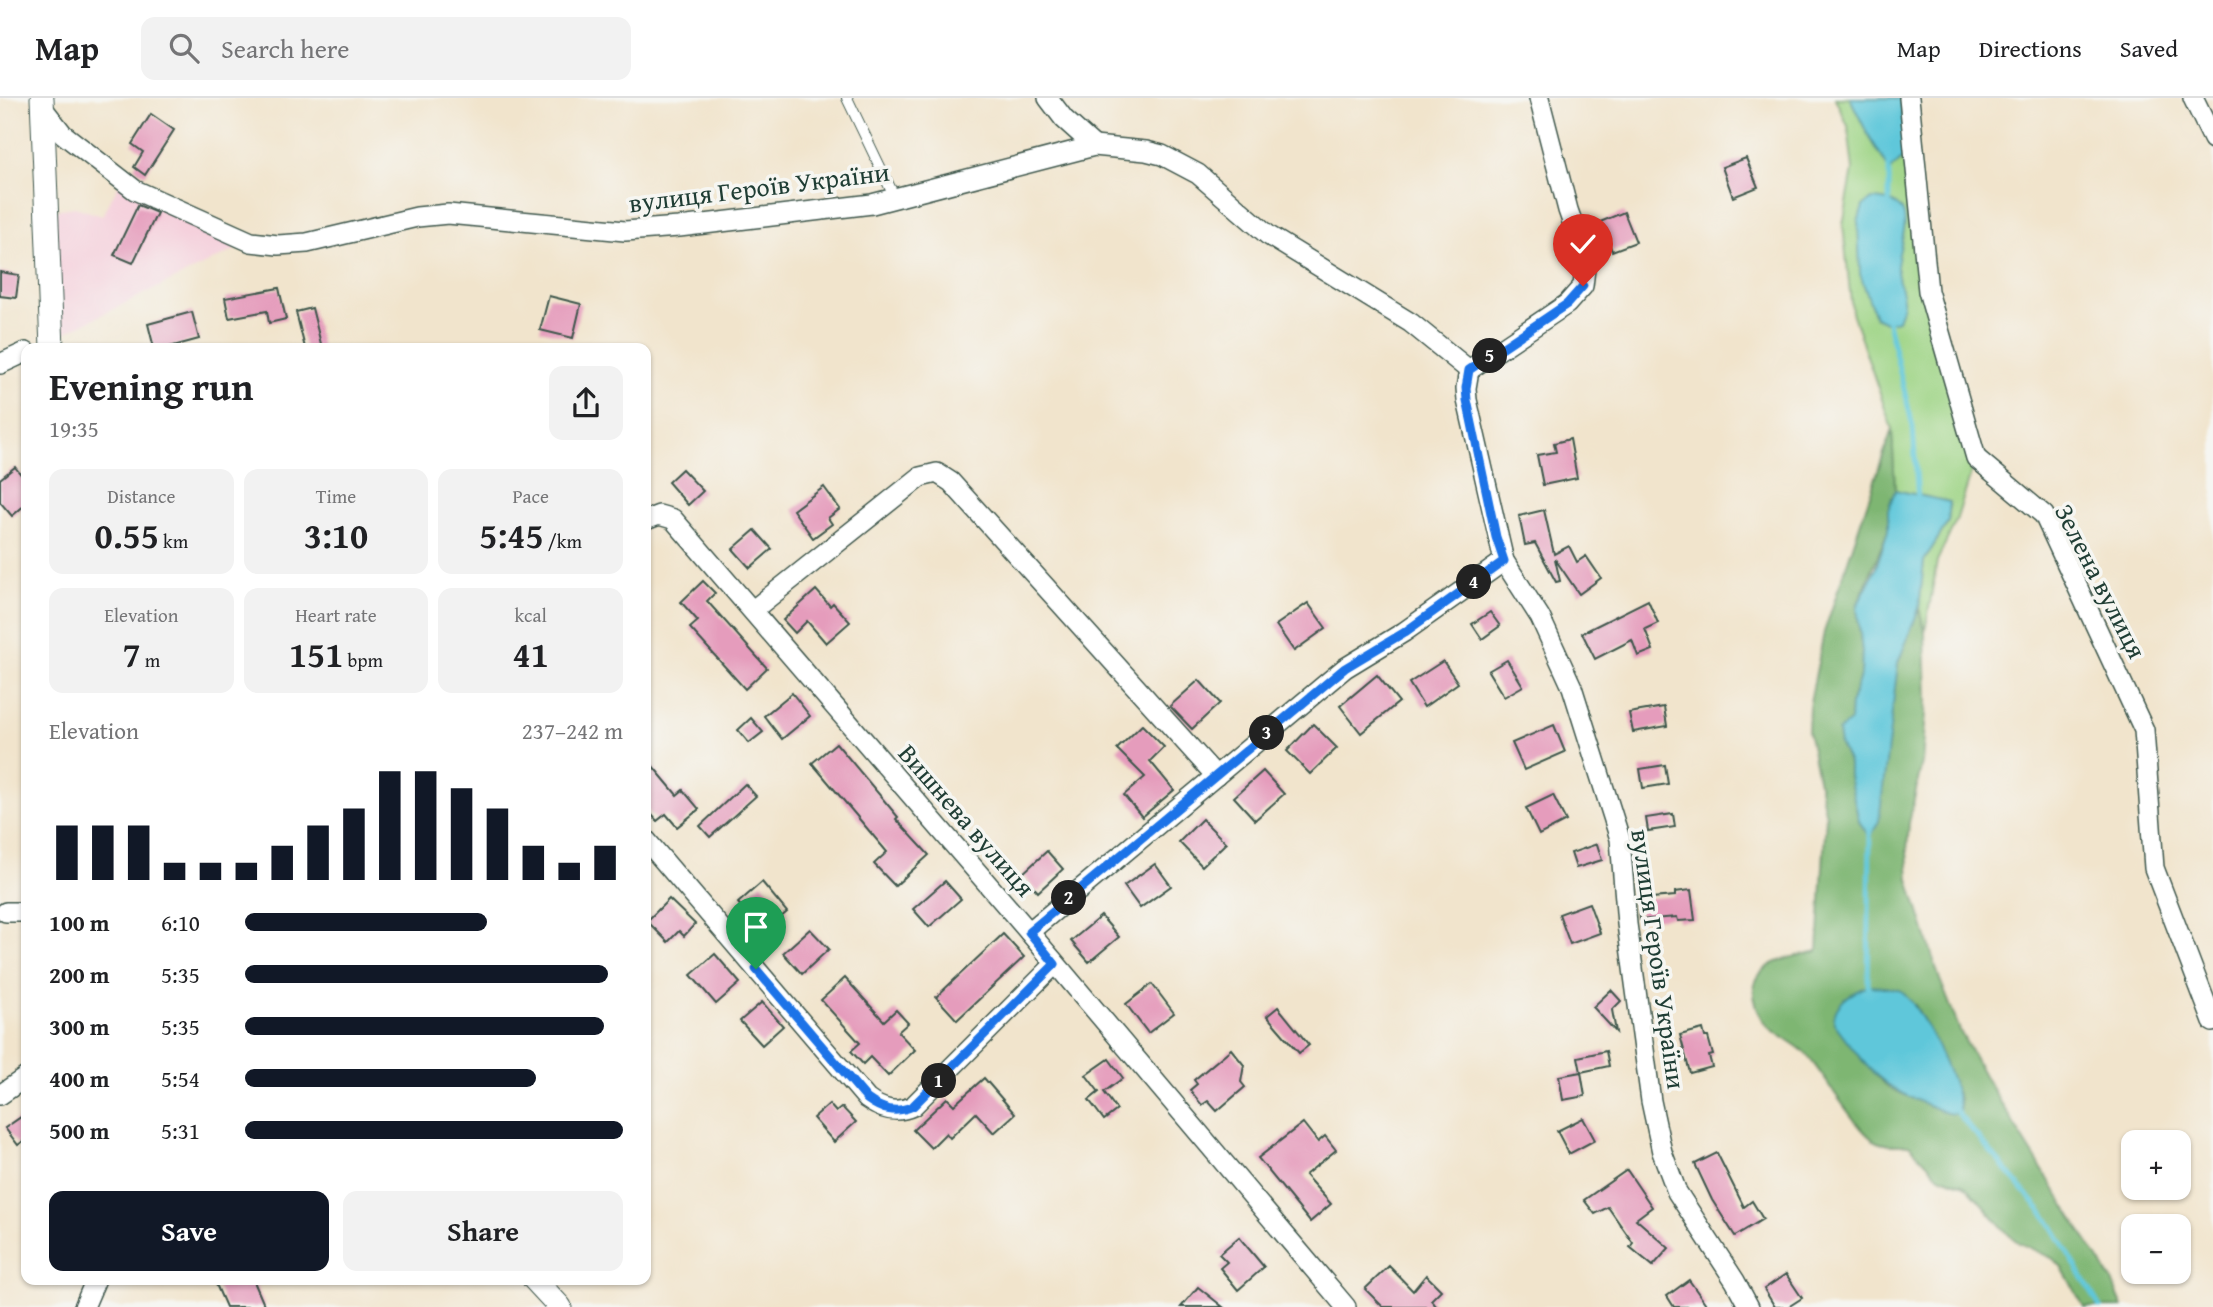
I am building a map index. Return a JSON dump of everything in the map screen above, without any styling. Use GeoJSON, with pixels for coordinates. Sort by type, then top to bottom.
{"type":"FeatureCollection","features":[{"type":"Feature","properties":{"kind":"street"},"geometry":{"type":"LineString","coordinates":[[1048,98],[1064,119],[1094,146]]}},
{"type":"Feature","properties":{"kind":"street"},"geometry":{"type":"LineString","coordinates":[[1469,370],[1567,304],[1583,286],[1585,269],[1579,241],[1568,210],[1539,98]]}},
{"type":"Feature","properties":{"kind":"street","name":"Зелена вулиця"},"geometry":{"type":"LineString","coordinates":[[1909,98],[1927,291],[1976,458],[2044,515],[2144,730],[2154,867],[2213,1022]]}},
{"type":"Feature","properties":{"kind":"street"},"geometry":{"type":"LineString","coordinates":[[2193,98],[2213,139]]}},
{"type":"Feature","properties":{"kind":"street","name":"вулиця Героїв України"},"geometry":{"type":"LineString","coordinates":[[42,102],[63,134],[135,190],[251,242],[264,244],[307,243],[432,215],[463,214],[625,231],[850,208],[1094,146],[1146,151],[1181,164],[1213,186],[1268,235],[1411,323],[1469,370],[1467,400],[1496,537],[1504,561],[1540,618],[1572,687],[1620,839],[1651,1101],[1662,1152],[1677,1192],[1749,1307]]}},
{"type":"Feature","properties":{"kind":"street"},"geometry":{"type":"LineString","coordinates":[[42,102],[45,343]]}},
{"type":"Feature","properties":{"kind":"street"},"geometry":{"type":"LineString","coordinates":[[0,364],[21,354]]}},
{"type":"Feature","properties":{"kind":"street"},"geometry":{"type":"LineString","coordinates":[[753,610],[920,477],[937,473],[951,482],[1216,776]]}},
{"type":"Feature","properties":{"kind":"street","name":"Вишнева вулиця"},"geometry":{"type":"LineString","coordinates":[[651,518],[659,515],[673,519],[1029,932],[1346,1307]]}},
{"type":"Feature","properties":{"kind":"street"},"geometry":{"type":"LineString","coordinates":[[1029,932],[1345,668],[1405,632],[1504,561]]}},
{"type":"Feature","properties":{"kind":"street"},"geometry":{"type":"LineString","coordinates":[[651,846],[867,1099],[884,1109],[904,1111],[913,1106],[1055,964]]}},
{"type":"Feature","properties":{"kind":"street"},"geometry":{"type":"LineString","coordinates":[[6,912],[21,912]]}},
{"type":"Feature","properties":{"kind":"street"},"geometry":{"type":"LineString","coordinates":[[0,1095],[21,1080]]}},
{"type":"Feature","properties":{"kind":"street"},"geometry":{"type":"LineString","coordinates":[[84,1307],[93,1285]]}},
{"type":"Feature","properties":{"kind":"street"},"geometry":{"type":"LineString","coordinates":[[540,1285],[560,1307]]}},
{"type":"Feature","properties":{"kind":"lane"},"geometry":{"type":"LineString","coordinates":[[847,98],[895,198]]}},
{"type":"Feature","properties":{"kind":"shaded area"},"geometry":{"type":"Polygon","coordinates":[[[121,180],[251,242],[50,340],[46,217],[60,209],[75,207],[102,216],[121,180]]]}},
{"type":"Feature","properties":{"kind":"green space"},"geometry":{"type":"Polygon","coordinates":[[[1835,98],[1909,98],[1928,291],[1976,458],[1956,521],[1937,561],[1925,632],[1919,608],[1924,561],[1948,522],[1950,502],[1895,490],[1892,429],[1852,312],[1843,225],[1853,170],[1848,126],[1835,98]]]}},
{"type":"Feature","properties":{"kind":"green space"},"geometry":{"type":"Polygon","coordinates":[[[1892,429],[1895,490],[1888,510],[1888,531],[1857,606],[1862,652],[1861,674],[1851,702],[1850,721],[1840,745],[1849,763],[1849,776],[1859,821],[1871,838],[1882,785],[1898,663],[1919,608],[1925,632],[1927,701],[1922,762],[1909,823],[1909,879],[1939,977],[1961,1033],[1987,1081],[2112,1281],[2123,1307],[2084,1307],[2061,1266],[2052,1258],[2019,1243],[2009,1235],[1970,1190],[1939,1176],[1909,1145],[1885,1144],[1869,1136],[1806,1054],[1771,1029],[1759,1011],[1754,996],[1759,975],[1776,963],[1818,951],[1826,816],[1808,731],[1809,707],[1824,632],[1892,429]],[[1915,1005],[1870,1069],[1889,1088],[1946,1113],[1960,1106],[1959,1099],[1936,1044],[1915,1005]]]}},
{"type":"Feature","properties":{"kind":"water"},"geometry":{"type":"Polygon","coordinates":[[[1850,98],[1900,98],[1905,134],[1902,159],[1890,171],[1866,131],[1850,98]]]}},
{"type":"Feature","properties":{"kind":"water"},"geometry":{"type":"Polygon","coordinates":[[[1872,199],[1888,201],[1898,206],[1905,221],[1897,266],[1903,304],[1898,320],[1887,323],[1875,317],[1860,274],[1858,222],[1863,206],[1872,199]]]}},
{"type":"Feature","properties":{"kind":"water"},"geometry":{"type":"Polygon","coordinates":[[[1895,490],[1950,502],[1948,522],[1924,561],[1919,608],[1898,663],[1879,821],[1870,838],[1859,821],[1849,776],[1849,763],[1840,745],[1838,732],[1850,721],[1851,702],[1861,674],[1862,652],[1857,606],[1875,570],[1888,531],[1888,510],[1895,490]]]}},
{"type":"Feature","properties":{"kind":"water"},"geometry":{"type":"Polygon","coordinates":[[[1868,986],[1897,989],[1909,998],[1928,1029],[1947,1069],[1959,1113],[1951,1114],[1939,1110],[1884,1082],[1864,1062],[1834,1023],[1836,1010],[1840,1005],[1850,995],[1868,986]]]}},
{"type":"Feature","properties":{"kind":"building"},"geometry":{"type":"Polygon","coordinates":[[[151,114],[174,130],[145,175],[134,167],[143,152],[132,144],[151,114]]]}},
{"type":"Feature","properties":{"kind":"building"},"geometry":{"type":"Polygon","coordinates":[[[1746,158],[1758,187],[1733,197],[1722,167],[1746,158]]]}},
{"type":"Feature","properties":{"kind":"building"},"geometry":{"type":"Polygon","coordinates":[[[138,205],[157,213],[133,263],[114,255],[138,205]]]}},
{"type":"Feature","properties":{"kind":"building"},"geometry":{"type":"Polygon","coordinates":[[[1624,212],[1636,242],[1612,251],[1600,222],[1624,212]]]}},
{"type":"Feature","properties":{"kind":"building"},"geometry":{"type":"Polygon","coordinates":[[[0,272],[19,275],[16,298],[0,296],[0,272]]]}},
{"type":"Feature","properties":{"kind":"building"},"geometry":{"type":"Polygon","coordinates":[[[279,288],[286,319],[269,323],[267,311],[229,318],[225,298],[279,288]]]}},
{"type":"Feature","properties":{"kind":"building"},"geometry":{"type":"Polygon","coordinates":[[[549,296],[581,304],[573,338],[540,330],[549,296]]]}},
{"type":"Feature","properties":{"kind":"building"},"geometry":{"type":"Polygon","coordinates":[[[312,308],[321,343],[304,343],[296,312],[312,308]]]}},
{"type":"Feature","properties":{"kind":"building"},"geometry":{"type":"Polygon","coordinates":[[[192,312],[199,339],[184,343],[153,343],[148,324],[192,312]]]}},
{"type":"Feature","properties":{"kind":"building"},"geometry":{"type":"Polygon","coordinates":[[[1570,439],[1577,478],[1543,485],[1537,455],[1556,452],[1554,443],[1570,439]]]}},
{"type":"Feature","properties":{"kind":"building"},"geometry":{"type":"Polygon","coordinates":[[[15,467],[21,475],[21,508],[12,516],[0,502],[0,479],[15,467]]]}},
{"type":"Feature","properties":{"kind":"building"},"geometry":{"type":"Polygon","coordinates":[[[682,469],[703,491],[688,505],[668,482],[682,469]]]}},
{"type":"Feature","properties":{"kind":"building"},"geometry":{"type":"Polygon","coordinates":[[[824,487],[840,509],[828,518],[832,524],[813,538],[793,510],[824,487]]]}},
{"type":"Feature","properties":{"kind":"building"},"geometry":{"type":"Polygon","coordinates":[[[1544,510],[1554,554],[1569,546],[1577,562],[1586,556],[1601,578],[1579,594],[1555,559],[1560,581],[1556,582],[1535,543],[1525,545],[1519,516],[1544,510]]]}},
{"type":"Feature","properties":{"kind":"building"},"geometry":{"type":"Polygon","coordinates":[[[755,530],[772,549],[750,568],[733,549],[755,530]]]}},
{"type":"Feature","properties":{"kind":"building"},"geometry":{"type":"Polygon","coordinates":[[[703,581],[715,593],[707,601],[767,668],[745,689],[690,628],[698,621],[681,602],[703,581]]]}},
{"type":"Feature","properties":{"kind":"building"},"geometry":{"type":"Polygon","coordinates":[[[816,590],[830,606],[833,603],[850,622],[826,643],[807,621],[795,633],[783,620],[816,590]]]}},
{"type":"Feature","properties":{"kind":"building"},"geometry":{"type":"Polygon","coordinates":[[[1648,600],[1658,623],[1645,629],[1653,650],[1638,656],[1632,640],[1595,659],[1582,633],[1648,600]]]}},
{"type":"Feature","properties":{"kind":"building"},"geometry":{"type":"Polygon","coordinates":[[[1308,603],[1326,628],[1294,651],[1276,625],[1308,603]]]}},
{"type":"Feature","properties":{"kind":"building"},"geometry":{"type":"Polygon","coordinates":[[[1490,612],[1500,626],[1482,639],[1472,624],[1490,612]]]}},
{"type":"Feature","properties":{"kind":"building"},"geometry":{"type":"Polygon","coordinates":[[[1507,660],[1523,686],[1504,697],[1488,671],[1507,660]]]}},
{"type":"Feature","properties":{"kind":"building"},"geometry":{"type":"Polygon","coordinates":[[[1443,661],[1458,683],[1424,707],[1409,683],[1443,661]]]}},
{"type":"Feature","properties":{"kind":"building"},"geometry":{"type":"Polygon","coordinates":[[[1377,675],[1399,702],[1361,733],[1340,706],[1377,675]]]}},
{"type":"Feature","properties":{"kind":"building"},"geometry":{"type":"Polygon","coordinates":[[[1199,680],[1220,703],[1192,729],[1170,706],[1199,680]]]}},
{"type":"Feature","properties":{"kind":"building"},"geometry":{"type":"Polygon","coordinates":[[[792,693],[810,716],[782,739],[764,716],[792,693]]]}},
{"type":"Feature","properties":{"kind":"building"},"geometry":{"type":"Polygon","coordinates":[[[1664,707],[1667,726],[1633,732],[1629,713],[1664,707]]]}},
{"type":"Feature","properties":{"kind":"building"},"geometry":{"type":"Polygon","coordinates":[[[751,718],[763,732],[749,743],[738,730],[751,718]]]}},
{"type":"Feature","properties":{"kind":"building"},"geometry":{"type":"Polygon","coordinates":[[[1313,724],[1337,748],[1310,774],[1287,751],[1313,724]]]}},
{"type":"Feature","properties":{"kind":"building"},"geometry":{"type":"Polygon","coordinates":[[[1142,725],[1164,747],[1150,761],[1174,790],[1142,817],[1124,795],[1145,777],[1117,749],[1142,725]]]}},
{"type":"Feature","properties":{"kind":"building"},"geometry":{"type":"Polygon","coordinates":[[[1554,725],[1565,752],[1524,770],[1512,743],[1554,725]]]}},
{"type":"Feature","properties":{"kind":"building"},"geometry":{"type":"Polygon","coordinates":[[[836,743],[898,817],[896,819],[929,855],[895,886],[874,864],[887,852],[812,763],[836,743]]]}},
{"type":"Feature","properties":{"kind":"building"},"geometry":{"type":"Polygon","coordinates":[[[651,764],[677,795],[683,790],[699,809],[677,827],[666,814],[657,821],[651,814],[651,764]]]}},
{"type":"Feature","properties":{"kind":"building"},"geometry":{"type":"Polygon","coordinates":[[[1665,765],[1668,784],[1643,788],[1640,769],[1665,765]]]}},
{"type":"Feature","properties":{"kind":"building"},"geometry":{"type":"Polygon","coordinates":[[[1263,771],[1284,794],[1255,820],[1234,797],[1263,771]]]}},
{"type":"Feature","properties":{"kind":"building"},"geometry":{"type":"Polygon","coordinates":[[[745,784],[756,796],[710,837],[700,826],[745,784]]]}},
{"type":"Feature","properties":{"kind":"building"},"geometry":{"type":"Polygon","coordinates":[[[1553,795],[1566,821],[1539,835],[1526,808],[1553,795]]]}},
{"type":"Feature","properties":{"kind":"building"},"geometry":{"type":"Polygon","coordinates":[[[1673,814],[1675,827],[1648,831],[1646,818],[1673,814]]]}},
{"type":"Feature","properties":{"kind":"building"},"geometry":{"type":"Polygon","coordinates":[[[1202,819],[1226,843],[1202,866],[1179,842],[1202,819]]]}},
{"type":"Feature","properties":{"kind":"building"},"geometry":{"type":"Polygon","coordinates":[[[1597,844],[1602,860],[1576,868],[1571,853],[1597,844]]]}},
{"type":"Feature","properties":{"kind":"building"},"geometry":{"type":"Polygon","coordinates":[[[1047,851],[1063,869],[1038,892],[1022,874],[1047,851]]]}},
{"type":"Feature","properties":{"kind":"building"},"geometry":{"type":"Polygon","coordinates":[[[1155,864],[1171,886],[1140,908],[1124,886],[1155,864]]]}},
{"type":"Feature","properties":{"kind":"building"},"geometry":{"type":"Polygon","coordinates":[[[945,881],[961,899],[929,927],[913,909],[945,881]]]}},
{"type":"Feature","properties":{"kind":"building"},"geometry":{"type":"Polygon","coordinates":[[[762,882],[787,912],[763,932],[738,903],[762,882]]]}},
{"type":"Feature","properties":{"kind":"building"},"geometry":{"type":"Polygon","coordinates":[[[1691,890],[1695,920],[1678,921],[1677,917],[1640,920],[1639,899],[1675,896],[1675,892],[1691,890]]]}},
{"type":"Feature","properties":{"kind":"building"},"geometry":{"type":"Polygon","coordinates":[[[669,899],[695,924],[684,936],[679,931],[668,942],[651,925],[651,917],[669,899]]]}},
{"type":"Feature","properties":{"kind":"building"},"geometry":{"type":"Polygon","coordinates":[[[1589,903],[1600,933],[1570,944],[1559,914],[1589,903]]]}},
{"type":"Feature","properties":{"kind":"building"},"geometry":{"type":"Polygon","coordinates":[[[1101,916],[1119,937],[1089,962],[1071,941],[1101,916]]]}},
{"type":"Feature","properties":{"kind":"building"},"geometry":{"type":"Polygon","coordinates":[[[810,929],[829,949],[802,974],[783,953],[810,929]]]}},
{"type":"Feature","properties":{"kind":"building"},"geometry":{"type":"Polygon","coordinates":[[[1003,934],[1024,957],[957,1020],[936,997],[1003,934]]]}},
{"type":"Feature","properties":{"kind":"building"},"geometry":{"type":"Polygon","coordinates":[[[715,954],[740,983],[716,1004],[691,975],[715,954]]]}},
{"type":"Feature","properties":{"kind":"building"},"geometry":{"type":"Polygon","coordinates":[[[845,978],[884,1021],[896,1010],[908,1023],[898,1032],[915,1050],[888,1076],[870,1057],[863,1064],[851,1051],[860,1043],[821,1000],[845,978]]]}},
{"type":"Feature","properties":{"kind":"building"},"geometry":{"type":"Polygon","coordinates":[[[1152,984],[1174,1013],[1148,1033],[1126,1004],[1152,984]]]}},
{"type":"Feature","properties":{"kind":"building"},"geometry":{"type":"Polygon","coordinates":[[[1611,990],[1621,1001],[1612,1010],[1616,1032],[1593,1007],[1611,990]]]}},
{"type":"Feature","properties":{"kind":"building"},"geometry":{"type":"Polygon","coordinates":[[[762,1002],[783,1026],[762,1045],[740,1021],[762,1002]]]}},
{"type":"Feature","properties":{"kind":"building"},"geometry":{"type":"Polygon","coordinates":[[[1278,1007],[1309,1045],[1299,1053],[1267,1016],[1278,1007]]]}},
{"type":"Feature","properties":{"kind":"building"},"geometry":{"type":"Polygon","coordinates":[[[1703,1029],[1713,1055],[1709,1056],[1712,1067],[1690,1073],[1680,1035],[1703,1029]]]}},
{"type":"Feature","properties":{"kind":"building"},"geometry":{"type":"Polygon","coordinates":[[[1231,1049],[1244,1065],[1241,1082],[1245,1087],[1217,1111],[1208,1101],[1202,1105],[1190,1090],[1197,1084],[1194,1080],[1231,1049]]]}},
{"type":"Feature","properties":{"kind":"building"},"geometry":{"type":"Polygon","coordinates":[[[1606,1051],[1609,1066],[1581,1072],[1578,1057],[1606,1051]]]}},
{"type":"Feature","properties":{"kind":"building"},"geometry":{"type":"Polygon","coordinates":[[[1109,1059],[1123,1078],[1104,1092],[1117,1110],[1104,1120],[1089,1100],[1099,1092],[1086,1075],[1109,1059]]]}},
{"type":"Feature","properties":{"kind":"building"},"geometry":{"type":"Polygon","coordinates":[[[1581,1072],[1585,1096],[1563,1100],[1559,1076],[1581,1072]]]}},
{"type":"Feature","properties":{"kind":"building"},"geometry":{"type":"Polygon","coordinates":[[[984,1078],[1015,1114],[994,1133],[976,1113],[950,1138],[946,1133],[931,1148],[913,1130],[947,1098],[954,1105],[984,1078]]]}},
{"type":"Feature","properties":{"kind":"building"},"geometry":{"type":"Polygon","coordinates":[[[829,1104],[836,1112],[842,1107],[856,1122],[834,1142],[813,1118],[829,1104]]]}},
{"type":"Feature","properties":{"kind":"building"},"geometry":{"type":"Polygon","coordinates":[[[21,1117],[21,1143],[18,1145],[5,1128],[21,1117]]]}},
{"type":"Feature","properties":{"kind":"building"},"geometry":{"type":"Polygon","coordinates":[[[1583,1118],[1595,1140],[1569,1154],[1557,1131],[1583,1118]]]}},
{"type":"Feature","properties":{"kind":"building"},"geometry":{"type":"Polygon","coordinates":[[[1303,1123],[1318,1142],[1325,1136],[1336,1150],[1305,1175],[1331,1204],[1310,1222],[1258,1158],[1303,1123]]]}},
{"type":"Feature","properties":{"kind":"building"},"geometry":{"type":"Polygon","coordinates":[[[1717,1153],[1744,1207],[1752,1201],[1763,1219],[1735,1236],[1712,1200],[1695,1164],[1717,1153]]]}},
{"type":"Feature","properties":{"kind":"building"},"geometry":{"type":"Polygon","coordinates":[[[1627,1170],[1652,1207],[1636,1219],[1669,1248],[1653,1266],[1630,1247],[1633,1243],[1608,1207],[1595,1214],[1584,1200],[1627,1170]]]}},
{"type":"Feature","properties":{"kind":"building"},"geometry":{"type":"Polygon","coordinates":[[[1239,1237],[1264,1267],[1238,1290],[1220,1268],[1227,1262],[1219,1254],[1239,1237]]]}},
{"type":"Feature","properties":{"kind":"building"},"geometry":{"type":"Polygon","coordinates":[[[1389,1266],[1413,1291],[1426,1275],[1441,1290],[1431,1300],[1437,1307],[1383,1307],[1365,1289],[1389,1266]]]}},
{"type":"Feature","properties":{"kind":"building"},"geometry":{"type":"Polygon","coordinates":[[[1786,1274],[1802,1298],[1788,1307],[1775,1307],[1764,1289],[1786,1274]]]}},
{"type":"Feature","properties":{"kind":"building"},"geometry":{"type":"Polygon","coordinates":[[[1689,1280],[1708,1307],[1674,1307],[1667,1296],[1689,1280]]]}},
{"type":"Feature","properties":{"kind":"building"},"geometry":{"type":"Polygon","coordinates":[[[216,1285],[256,1285],[265,1307],[226,1307],[216,1285]]]}},
{"type":"Feature","properties":{"kind":"building"},"geometry":{"type":"Polygon","coordinates":[[[1198,1287],[1223,1307],[1181,1307],[1198,1287]]]}},
{"type":"Feature","properties":{"kind":"waterway"},"geometry":{"type":"LineString","coordinates":[[1889,164],[1889,207]]}},
{"type":"Feature","properties":{"kind":"waterway"},"geometry":{"type":"LineString","coordinates":[[1887,318],[1913,427],[1918,501]]}},
{"type":"Feature","properties":{"kind":"waterway"},"geometry":{"type":"LineString","coordinates":[[1870,831],[1868,986],[1871,993]]}},
{"type":"Feature","properties":{"kind":"waterway"},"geometry":{"type":"LineString","coordinates":[[1955,1110],[2048,1219],[2100,1307]]}},
{"type":"Feature","properties":{"kind":"route"},"geometry":{"type":"LineString","coordinates":[[756,969],[867,1099],[893,1111],[904,1111],[913,1106],[1055,964],[1029,932],[1345,668],[1405,632],[1504,561],[1496,537],[1467,400],[1469,370],[1567,304],[1583,286]]}}]}
